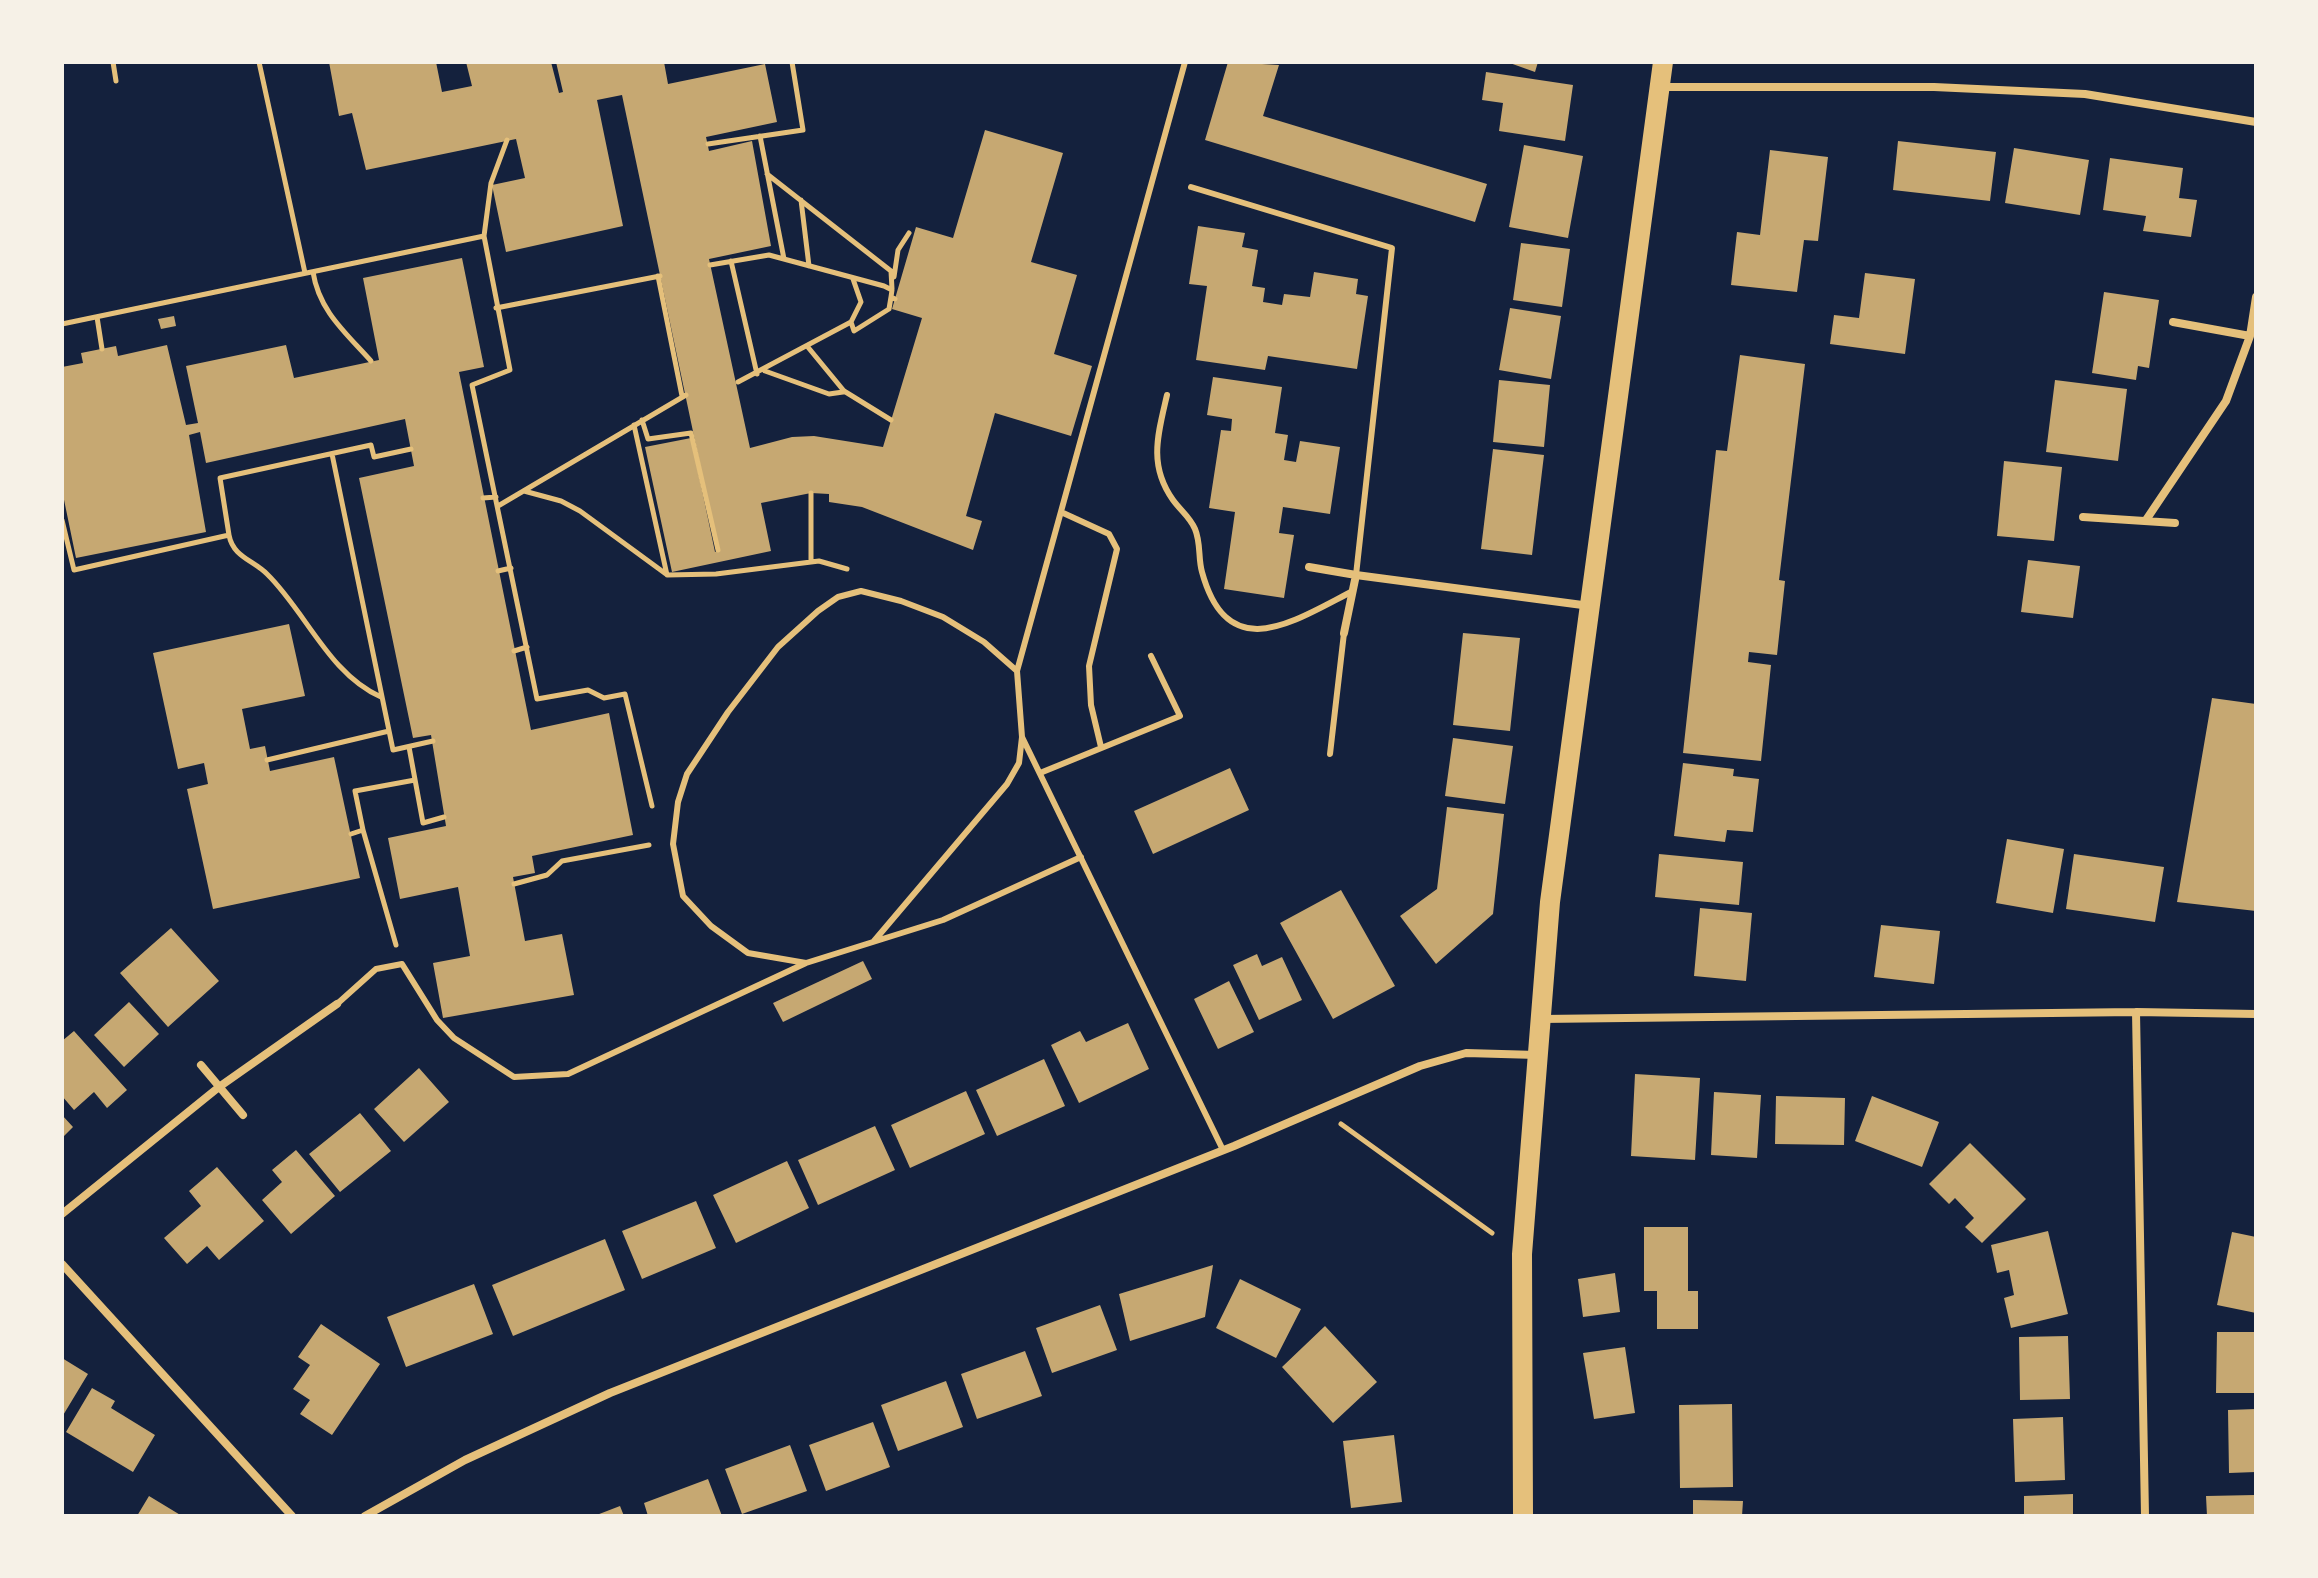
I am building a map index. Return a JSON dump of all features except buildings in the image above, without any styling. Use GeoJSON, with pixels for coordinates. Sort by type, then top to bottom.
{"type":"FeatureCollection","features":[{"type":"Feature","properties":{"kind":"main road"},"geometry":{"type":"LineString","coordinates":[[1523,1516],[1522,1254],[1550,902],[1663,62]]}},
{"type":"Feature","properties":{"kind":"street"},"geometry":{"type":"LineString","coordinates":[[1660,87],[1934,87],[2085,94],[2256,122]]}},
{"type":"Feature","properties":{"kind":"street"},"geometry":{"type":"LineString","coordinates":[[2146,520],[2226,401],[2250,336],[2256,297]]}},
{"type":"Feature","properties":{"kind":"street"},"geometry":{"type":"LineString","coordinates":[[2173,322],[2250,336]]}},
{"type":"Feature","properties":{"kind":"street"},"geometry":{"type":"LineString","coordinates":[[2083,517],[2175,523]]}},
{"type":"Feature","properties":{"kind":"street"},"geometry":{"type":"LineString","coordinates":[[1309,567],[1590,606]]}},
{"type":"Feature","properties":{"kind":"street"},"geometry":{"type":"LineString","coordinates":[[1344,633],[1356,575]]}},
{"type":"Feature","properties":{"kind":"street"},"geometry":{"type":"LineString","coordinates":[[62,1214],[219,1087],[337,1004]]}},
{"type":"Feature","properties":{"kind":"street"},"geometry":{"type":"LineString","coordinates":[[1540,1019],[2136,1012],[2256,1014]]}},
{"type":"Feature","properties":{"kind":"street"},"geometry":{"type":"LineString","coordinates":[[2136,1012],[2145,1516]]}},
{"type":"Feature","properties":{"kind":"street"},"geometry":{"type":"LineString","coordinates":[[365,1516],[465,1460],[610,1393],[1223,1150],[1420,1066],[1466,1053],[1538,1055]]}},
{"type":"Feature","properties":{"kind":"street"},"geometry":{"type":"LineString","coordinates":[[201,1065],[243,1115]]}},
{"type":"Feature","properties":{"kind":"street"},"geometry":{"type":"LineString","coordinates":[[62,1264],[292,1516]]}},
{"type":"Feature","properties":{"kind":"lane"},"geometry":{"type":"LineString","coordinates":[[874,942],[1007,784],[1019,763],[1022,737],[1017,671],[1185,62]]}},
{"type":"Feature","properties":{"kind":"lane"},"geometry":{"type":"LineString","coordinates":[[1191,187],[1392,248],[1356,575]]}},
{"type":"Feature","properties":{"kind":"lane"},"geometry":{"type":"LineString","coordinates":[[1167,395],[1155,448],[1157,472],[1173,500],[1192,521],[1199,538],[1201,570],[1217,610],[1234,623],[1264,631],[1289,623],[1353,591]]}},
{"type":"Feature","properties":{"kind":"lane"},"geometry":{"type":"LineString","coordinates":[[1061,512],[1109,534],[1117,549],[1089,666],[1091,705],[1101,747]]}},
{"type":"Feature","properties":{"kind":"lane"},"geometry":{"type":"LineString","coordinates":[[806,963],[748,953],[711,926],[683,896],[673,844],[678,802],[687,774],[728,712],[778,647],[838,597],[861,591],[943,617],[984,642],[1017,671]]}},
{"type":"Feature","properties":{"kind":"lane"},"geometry":{"type":"LineString","coordinates":[[1330,754],[1344,633]]}},
{"type":"Feature","properties":{"kind":"lane"},"geometry":{"type":"LineString","coordinates":[[1040,773],[1180,716],[1151,656]]}},
{"type":"Feature","properties":{"kind":"lane"},"geometry":{"type":"LineString","coordinates":[[1022,737],[1223,1150]]}},
{"type":"Feature","properties":{"kind":"lane"},"geometry":{"type":"LineString","coordinates":[[337,1004],[376,969],[402,964],[437,1020],[454,1038],[514,1077],[568,1074],[806,963],[943,920],[1081,857]]}},
{"type":"Feature","properties":{"kind":"path"},"geometry":{"type":"LineString","coordinates":[[113,62],[116,81]]}},
{"type":"Feature","properties":{"kind":"path"},"geometry":{"type":"LineString","coordinates":[[259,62],[305,273]]}},
{"type":"Feature","properties":{"kind":"path"},"geometry":{"type":"LineString","coordinates":[[708,144],[803,130],[792,62]]}},
{"type":"Feature","properties":{"kind":"path"},"geometry":{"type":"LineString","coordinates":[[760,136],[784,259]]}},
{"type":"Feature","properties":{"kind":"path"},"geometry":{"type":"LineString","coordinates":[[507,140],[491,183],[484,236],[510,370],[472,385],[537,699],[588,690],[604,698],[625,694],[655,818]]}},
{"type":"Feature","properties":{"kind":"path"},"geometry":{"type":"LineString","coordinates":[[767,174],[891,271],[893,295]]}},
{"type":"Feature","properties":{"kind":"path"},"geometry":{"type":"LineString","coordinates":[[801,200],[809,266]]}},
{"type":"Feature","properties":{"kind":"path"},"geometry":{"type":"LineString","coordinates":[[851,322],[854,331],[889,309],[898,250],[909,233]]}},
{"type":"Feature","properties":{"kind":"path"},"geometry":{"type":"LineString","coordinates":[[62,324],[484,236]]}},
{"type":"Feature","properties":{"kind":"path"},"geometry":{"type":"LineString","coordinates":[[710,265],[769,255],[853,279],[893,295]]}},
{"type":"Feature","properties":{"kind":"path"},"geometry":{"type":"LineString","coordinates":[[731,261],[757,374]]}},
{"type":"Feature","properties":{"kind":"path"},"geometry":{"type":"LineString","coordinates":[[313,272],[316,293],[325,307],[371,361]]}},
{"type":"Feature","properties":{"kind":"path"},"geometry":{"type":"LineString","coordinates":[[496,308],[659,276],[684,395],[498,506]]}},
{"type":"Feature","properties":{"kind":"path"},"geometry":{"type":"LineString","coordinates":[[738,382],[851,322],[861,302],[853,279]]}},
{"type":"Feature","properties":{"kind":"path"},"geometry":{"type":"LineString","coordinates":[[97,317],[102,349]]}},
{"type":"Feature","properties":{"kind":"path"},"geometry":{"type":"LineString","coordinates":[[807,346],[844,391],[891,420]]}},
{"type":"Feature","properties":{"kind":"path"},"geometry":{"type":"LineString","coordinates":[[763,370],[829,394],[844,391]]}},
{"type":"Feature","properties":{"kind":"path"},"geometry":{"type":"LineString","coordinates":[[642,420],[648,439],[691,433],[718,550]]}},
{"type":"Feature","properties":{"kind":"path"},"geometry":{"type":"LineString","coordinates":[[634,425],[667,575]]}},
{"type":"Feature","properties":{"kind":"path"},"geometry":{"type":"LineString","coordinates":[[382,698],[350,676],[287,595],[265,572],[236,553],[229,535],[220,478],[371,445],[374,457],[411,449]]}},
{"type":"Feature","properties":{"kind":"path"},"geometry":{"type":"LineString","coordinates":[[332,454],[393,750],[433,741]]}},
{"type":"Feature","properties":{"kind":"path"},"geometry":{"type":"LineString","coordinates":[[523,491],[561,501],[580,511],[667,575],[716,574],[819,561],[861,574]]}},
{"type":"Feature","properties":{"kind":"path"},"geometry":{"type":"LineString","coordinates":[[811,493],[811,562]]}},
{"type":"Feature","properties":{"kind":"path"},"geometry":{"type":"LineString","coordinates":[[483,498],[496,497]]}},
{"type":"Feature","properties":{"kind":"path"},"geometry":{"type":"LineString","coordinates":[[62,520],[74,570],[229,535]]}},
{"type":"Feature","properties":{"kind":"path"},"geometry":{"type":"LineString","coordinates":[[498,571],[511,568]]}},
{"type":"Feature","properties":{"kind":"path"},"geometry":{"type":"LineString","coordinates":[[514,651],[527,647]]}},
{"type":"Feature","properties":{"kind":"path"},"geometry":{"type":"LineString","coordinates":[[267,760],[389,731]]}},
{"type":"Feature","properties":{"kind":"path"},"geometry":{"type":"LineString","coordinates":[[409,747],[423,823],[444,817]]}},
{"type":"Feature","properties":{"kind":"path"},"geometry":{"type":"LineString","coordinates":[[402,964],[363,830],[355,791],[415,780]]}},
{"type":"Feature","properties":{"kind":"path"},"geometry":{"type":"LineString","coordinates":[[351,834],[363,830]]}},
{"type":"Feature","properties":{"kind":"path"},"geometry":{"type":"LineString","coordinates":[[514,884],[547,875],[562,861],[660,843]]}},
{"type":"Feature","properties":{"kind":"path"},"geometry":{"type":"LineString","coordinates":[[1318,1107],[1522,1254]]}}]}
